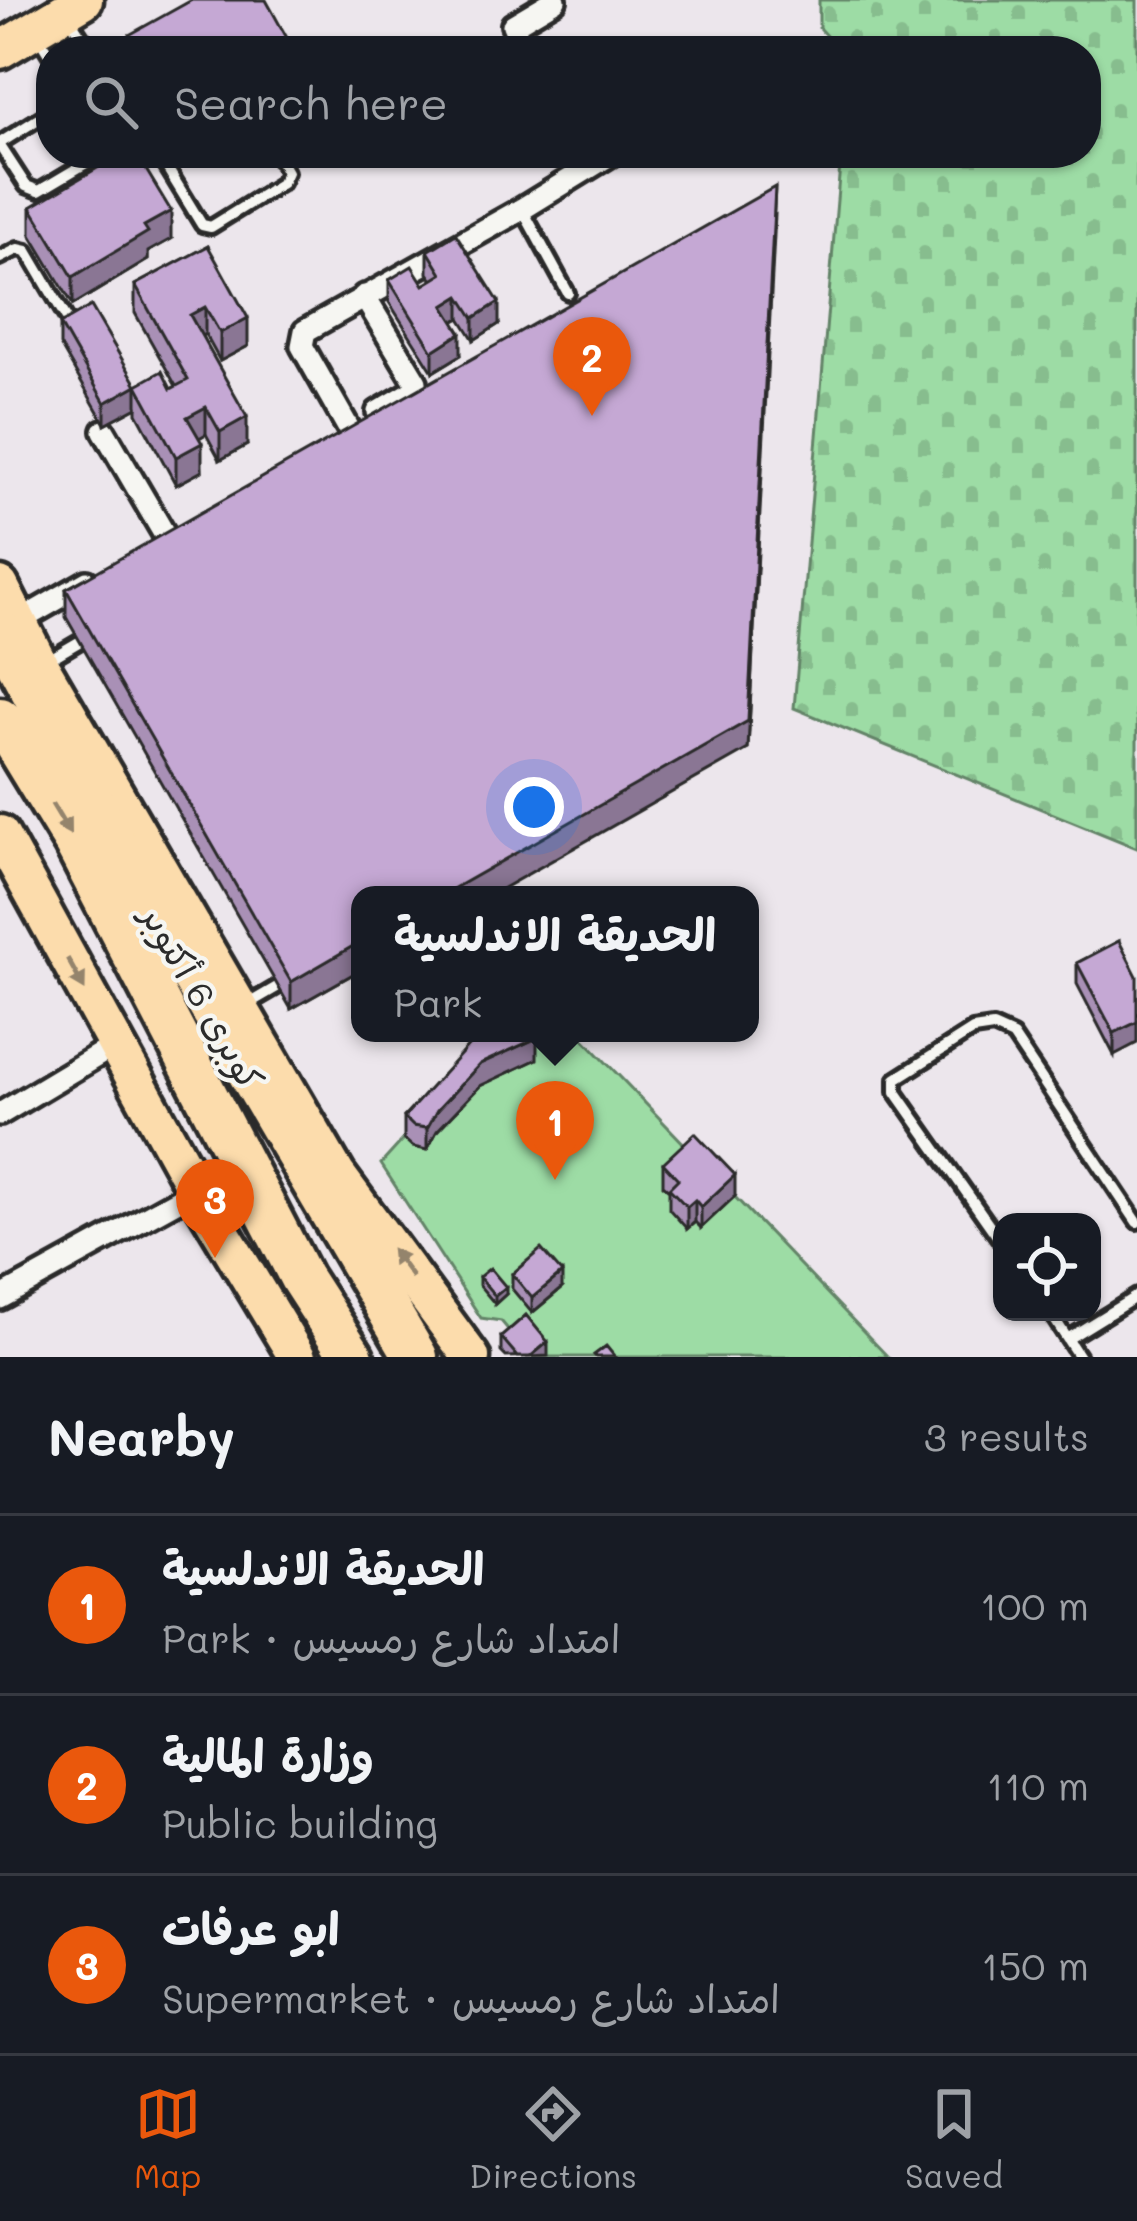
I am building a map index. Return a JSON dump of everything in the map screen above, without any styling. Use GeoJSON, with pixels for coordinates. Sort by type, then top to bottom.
{"type":"FeatureCollection","features":[{"type":"Feature","properties":{"kind":"highway","name":"كوبرى 6 أكتوبر"},"geometry":{"type":"LineString","coordinates":[[10,626],[116,846],[416,1357]]}},
{"type":"Feature","properties":{"kind":"highway","name":"كوبرى 6 أكتوبر"},"geometry":{"type":"LineString","coordinates":[[0,719],[75,842],[301,1278],[352,1357]]}},
{"type":"Feature","properties":{"kind":"highway"},"geometry":{"type":"LineString","coordinates":[[301,1278],[303,1313],[317,1357]]}},
{"type":"Feature","properties":{"kind":"main road"},"geometry":{"type":"LineString","coordinates":[[0,50],[58,25]]}},
{"type":"Feature","properties":{"kind":"main road"},"geometry":{"type":"LineString","coordinates":[[0,586],[10,626],[40,664],[337,1175],[471,1357]]}},
{"type":"Feature","properties":{"kind":"main road"},"geometry":{"type":"LineString","coordinates":[[4,851],[196,1190],[297,1357]]}},
{"type":"Feature","properties":{"kind":"street"},"geometry":{"type":"LineString","coordinates":[[517,36],[513,26],[555,0]]}},
{"type":"Feature","properties":{"kind":"street"},"geometry":{"type":"LineString","coordinates":[[349,429],[301,340],[305,331],[522,209],[575,168]]}},
{"type":"Feature","properties":{"kind":"street"},"geometry":{"type":"LineString","coordinates":[[329,441],[416,387],[364,296]]}},
{"type":"Feature","properties":{"kind":"street"},"geometry":{"type":"LineString","coordinates":[[104,430],[157,542],[187,525]]}},
{"type":"Feature","properties":{"kind":"street"},"geometry":{"type":"LineString","coordinates":[[10,626],[111,568]]}},
{"type":"Feature","properties":{"kind":"street"},"geometry":{"type":"LineString","coordinates":[[0,1114],[115,1045]]}},
{"type":"Feature","properties":{"kind":"street"},"geometry":{"type":"LineString","coordinates":[[0,1298],[196,1190]]}},
{"type":"Feature","properties":{"kind":"lane"},"geometry":{"type":"LineString","coordinates":[[36,121],[0,144],[26,186],[39,191],[78,168]]}},
{"type":"Feature","properties":{"kind":"lane"},"geometry":{"type":"LineString","coordinates":[[167,168],[202,225],[211,226],[283,182],[285,168]]}},
{"type":"Feature","properties":{"kind":"lane"},"geometry":{"type":"LineString","coordinates":[[522,209],[568,292]]}},
{"type":"Feature","properties":{"kind":"lane"},"geometry":{"type":"LineString","coordinates":[[0,258],[18,248],[27,251],[70,324]]}},
{"type":"Feature","properties":{"kind":"lane"},"geometry":{"type":"LineString","coordinates":[[40,664],[100,629]]}},
{"type":"Feature","properties":{"kind":"lane"},"geometry":{"type":"LineString","coordinates":[[239,1009],[298,975]]}},
{"type":"Feature","properties":{"kind":"lane"},"geometry":{"type":"LineString","coordinates":[[993,1230],[896,1092],[896,1079],[974,1030],[993,1027],[1013,1036],[1137,1222]]}},
{"type":"Feature","properties":{"kind":"lane"},"geometry":{"type":"LineString","coordinates":[[1069,1338],[1137,1296]]}},
{"type":"Feature","properties":{"kind":"lane"},"geometry":{"type":"LineString","coordinates":[[1057,1321],[1079,1357]]}},
{"type":"Feature","properties":{"kind":"green space"},"geometry":{"type":"Polygon","coordinates":[[[819,0],[1137,0],[1137,848],[794,708],[840,168],[1101,168],[1101,36],[826,36],[819,28],[819,0]]]}},
{"type":"Feature","properties":{"kind":"green space"},"geometry":{"type":"Polygon","coordinates":[[[492,1042],[587,1042],[888,1357],[531,1357],[501,1321],[481,1318],[381,1164],[492,1042]]]}},
{"type":"Feature","properties":{"kind":"building"},"geometry":{"type":"Polygon","coordinates":[[[192,0],[266,0],[286,36],[130,36],[192,0]]]}},
{"type":"Feature","properties":{"kind":"building"},"geometry":{"type":"Polygon","coordinates":[[[97,168],[145,168],[171,211],[144,226],[148,232],[73,277],[31,207],[97,168]]]}},
{"type":"Feature","properties":{"kind":"building"},"geometry":{"type":"Polygon","coordinates":[[[775,187],[748,721],[458,886],[351,886],[351,947],[291,982],[66,589],[775,187]]]}},
{"type":"Feature","properties":{"kind":"building"},"geometry":{"type":"Polygon","coordinates":[[[456,234],[499,302],[474,318],[460,296],[444,306],[461,333],[433,351],[389,280],[412,266],[424,285],[442,274],[428,251],[456,234]]]}},
{"type":"Feature","properties":{"kind":"building"},"geometry":{"type":"Polygon","coordinates":[[[208,246],[248,318],[220,333],[205,307],[190,315],[247,417],[220,432],[206,407],[187,417],[202,443],[176,457],[137,385],[162,371],[171,389],[188,380],[135,285],[208,246]]]}},
{"type":"Feature","properties":{"kind":"building"},"geometry":{"type":"Polygon","coordinates":[[[91,306],[137,385],[105,403],[60,324],[91,306]]]}},
{"type":"Feature","properties":{"kind":"building"},"geometry":{"type":"Polygon","coordinates":[[[1119,941],[1137,976],[1137,1022],[1114,1033],[1077,963],[1119,941]]]}},
{"type":"Feature","properties":{"kind":"building"},"geometry":{"type":"Polygon","coordinates":[[[472,1042],[528,1042],[480,1064],[437,1110],[427,1128],[413,1126],[404,1117],[472,1042]]]}},
{"type":"Feature","properties":{"kind":"building"},"geometry":{"type":"Polygon","coordinates":[[[695,1133],[735,1175],[701,1207],[695,1200],[687,1207],[669,1188],[678,1179],[663,1163],[695,1133]]]}},
{"type":"Feature","properties":{"kind":"building"},"geometry":{"type":"Polygon","coordinates":[[[541,1249],[562,1273],[532,1298],[512,1274],[541,1249]]]}},
{"type":"Feature","properties":{"kind":"building"},"geometry":{"type":"Polygon","coordinates":[[[490,1268],[506,1287],[495,1296],[479,1277],[490,1268]]]}},
{"type":"Feature","properties":{"kind":"building"},"geometry":{"type":"Polygon","coordinates":[[[526,1315],[548,1342],[530,1357],[518,1357],[501,1337],[526,1315]]]}},
{"type":"Feature","properties":{"kind":"building"},"geometry":{"type":"Polygon","coordinates":[[[606,1346],[615,1357],[594,1355],[606,1346]]]}},
{"type":"Feature","properties":{"kind":"place","name":"وزارة المالية"},"geometry":{"type":"Point","coordinates":[592,416]}},
{"type":"Feature","properties":{"kind":"place","name":"الحديقة الاندلسية"},"geometry":{"type":"Point","coordinates":[555,1180]}},
{"type":"Feature","properties":{"kind":"place","name":"ابو عرفات"},"geometry":{"type":"Point","coordinates":[215,1258]}}]}
